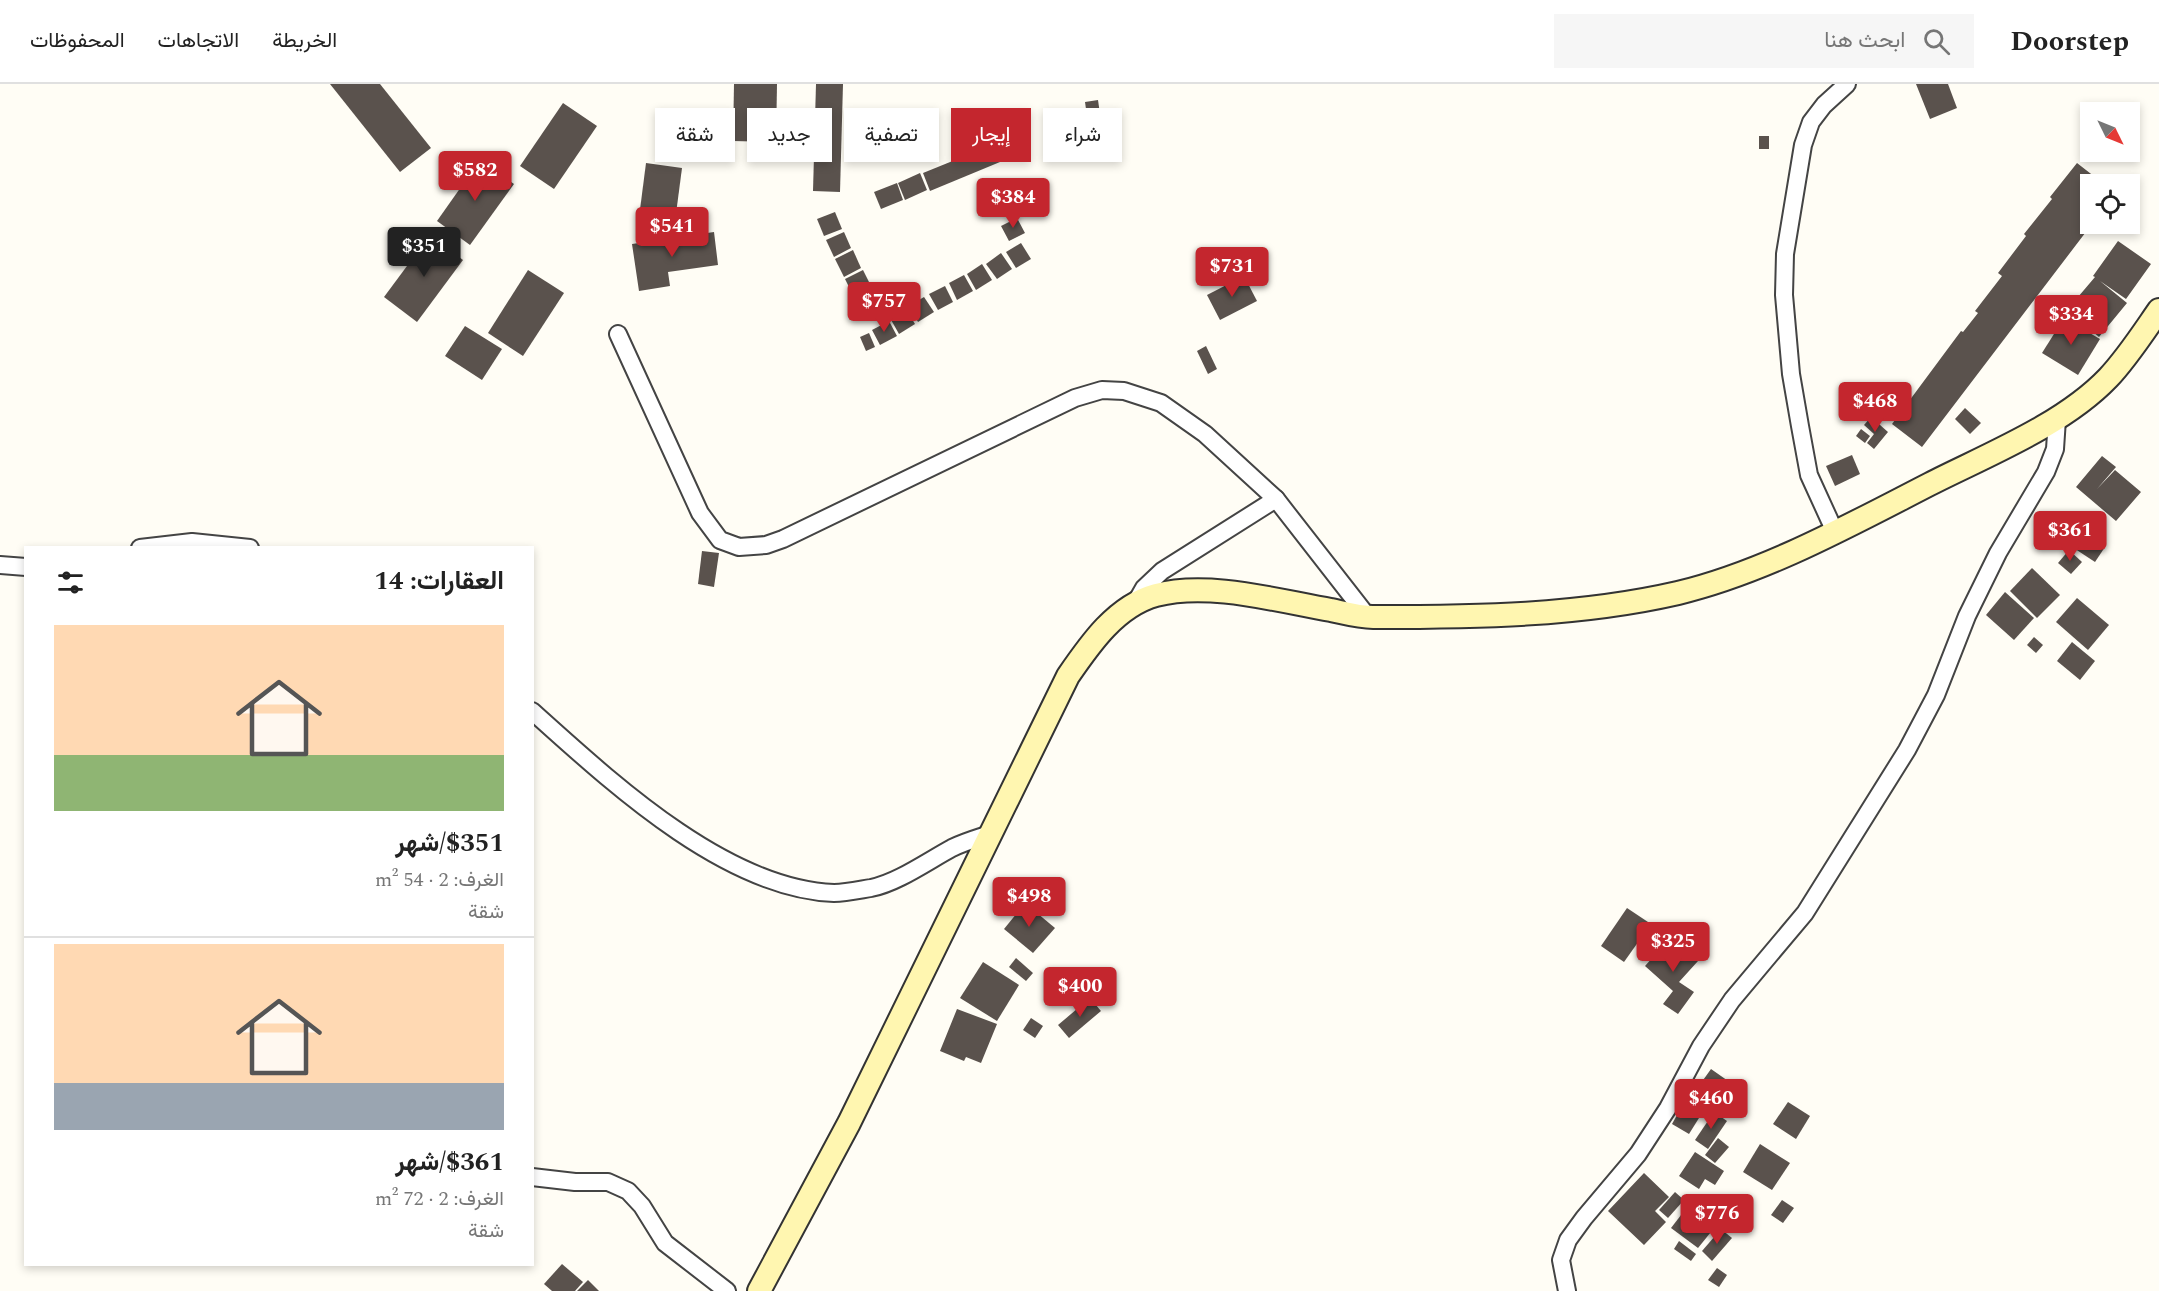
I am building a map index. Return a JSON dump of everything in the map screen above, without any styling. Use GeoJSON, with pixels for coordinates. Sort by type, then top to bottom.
{"type":"FeatureCollection","features":[{"type":"Feature","properties":{"kind":"street"},"geometry":{"type":"LineString","coordinates":[[1835,532],[1809,475],[1800,426],[1790,363],[1784,295],[1785,254],[1803,145],[1811,122],[1824,105],[1846,84]]}},
{"type":"Feature","properties":{"kind":"street"},"geometry":{"type":"LineString","coordinates":[[759,1291],[849,1123],[1068,676],[1092,641],[1114,619],[1136,602],[1157,595],[1189,590],[1231,593],[1368,617],[1512,615],[1592,608],[1679,593],[1752,569],[1835,532],[2057,418],[2106,380],[2159,310]]}},
{"type":"Feature","properties":{"kind":"street"},"geometry":{"type":"LineString","coordinates":[[618,334],[700,513],[720,540],[739,547],[766,545],[783,539],[1075,398],[1102,390],[1124,390],[1161,403],[1205,434],[1276,499],[1368,617]]}},
{"type":"Feature","properties":{"kind":"street"},"geometry":{"type":"LineString","coordinates":[[1567,1291],[1561,1260],[1568,1240],[1638,1154],[1668,1108],[1701,1046],[1732,1000],[1805,913],[1907,750],[1936,695],[1966,616],[1998,553],[2046,472],[2055,449],[2057,418]]}},
{"type":"Feature","properties":{"kind":"street"},"geometry":{"type":"LineString","coordinates":[[1136,602],[1144,588],[1162,571],[1276,499]]}},
{"type":"Feature","properties":{"kind":"street"},"geometry":{"type":"LineString","coordinates":[[157,546],[192,542],[231,546]]}},
{"type":"Feature","properties":{"kind":"street"},"geometry":{"type":"LineString","coordinates":[[0,565],[24,567]]}},
{"type":"Feature","properties":{"kind":"street"},"geometry":{"type":"LineString","coordinates":[[534,713],[645,806],[693,842],[745,870],[795,886],[835,893],[873,888],[917,868],[954,847],[990,834]]}},
{"type":"Feature","properties":{"kind":"street"},"geometry":{"type":"LineString","coordinates":[[534,1177],[575,1182],[608,1182],[628,1191],[642,1206],[665,1243],[727,1291]]}},
{"type":"Feature","properties":{"kind":"building"},"geometry":{"type":"Polygon","coordinates":[[[330,84],[380,84],[431,148],[400,172],[330,84]]]}},
{"type":"Feature","properties":{"kind":"building"},"geometry":{"type":"Polygon","coordinates":[[[734,84],[777,84],[777,108],[747,108],[747,141],[735,141],[734,84]]]}},
{"type":"Feature","properties":{"kind":"building"},"geometry":{"type":"Polygon","coordinates":[[[816,84],[843,84],[840,192],[813,191],[814,162],[832,162],[832,108],[815,108],[816,84]]]}},
{"type":"Feature","properties":{"kind":"building"},"geometry":{"type":"Polygon","coordinates":[[[1916,84],[1948,84],[1957,108],[1930,119],[1916,84]]]}},
{"type":"Feature","properties":{"kind":"building"},"geometry":{"type":"Polygon","coordinates":[[[1098,100],[1099,108],[1086,108],[1085,102],[1098,100]]]}},
{"type":"Feature","properties":{"kind":"building"},"geometry":{"type":"Polygon","coordinates":[[[563,103],[597,126],[554,189],[520,166],[563,103]]]}},
{"type":"Feature","properties":{"kind":"building"},"geometry":{"type":"Polygon","coordinates":[[[1759,136],[1769,136],[1769,149],[1759,149],[1759,136]]]}},
{"type":"Feature","properties":{"kind":"building"},"geometry":{"type":"Polygon","coordinates":[[[480,160],[514,184],[470,245],[437,221],[480,160]]]}},
{"type":"Feature","properties":{"kind":"building"},"geometry":{"type":"Polygon","coordinates":[[[951,162],[1000,162],[930,191],[923,173],[951,162]]]}},
{"type":"Feature","properties":{"kind":"building"},"geometry":{"type":"Polygon","coordinates":[[[646,163],[682,168],[674,229],[638,225],[646,163]]]}},
{"type":"Feature","properties":{"kind":"building"},"geometry":{"type":"Polygon","coordinates":[[[2077,163],[2091,174],[2080,174],[2080,234],[2084,234],[1922,447],[1892,424],[1961,331],[1963,332],[1978,313],[1975,311],[2002,276],[1998,273],[2026,236],[2024,234],[2052,199],[2050,197],[2077,163]]]}},
{"type":"Feature","properties":{"kind":"building"},"geometry":{"type":"Polygon","coordinates":[[[920,173],[927,190],[905,200],[898,183],[920,173]]]}},
{"type":"Feature","properties":{"kind":"building"},"geometry":{"type":"Polygon","coordinates":[[[897,183],[903,200],[881,209],[874,192],[897,183]]]}},
{"type":"Feature","properties":{"kind":"building"},"geometry":{"type":"Polygon","coordinates":[[[835,212],[842,229],[824,236],[817,219],[835,212]]]}},
{"type":"Feature","properties":{"kind":"building"},"geometry":{"type":"Polygon","coordinates":[[[1017,218],[1025,233],[1009,241],[1001,226],[1017,218]]]}},
{"type":"Feature","properties":{"kind":"building"},"geometry":{"type":"Polygon","coordinates":[[[714,232],[718,265],[668,272],[670,286],[639,291],[632,244],[714,232]]]}},
{"type":"Feature","properties":{"kind":"building"},"geometry":{"type":"Polygon","coordinates":[[[844,232],[851,248],[834,257],[826,240],[844,232]]]}},
{"type":"Feature","properties":{"kind":"building"},"geometry":{"type":"Polygon","coordinates":[[[430,235],[463,260],[417,322],[384,297],[430,235]]]}},
{"type":"Feature","properties":{"kind":"building"},"geometry":{"type":"Polygon","coordinates":[[[2118,241],[2151,264],[2126,299],[2100,281],[2127,303],[2099,337],[2067,310],[2095,277],[2093,276],[2118,241]]]}},
{"type":"Feature","properties":{"kind":"building"},"geometry":{"type":"Polygon","coordinates":[[[1021,243],[1031,259],[1016,268],[1006,252],[1021,243]]]}},
{"type":"Feature","properties":{"kind":"building"},"geometry":{"type":"Polygon","coordinates":[[[853,250],[861,268],[844,277],[835,259],[853,250]]]}},
{"type":"Feature","properties":{"kind":"building"},"geometry":{"type":"Polygon","coordinates":[[[1001,253],[1012,269],[997,279],[986,264],[1001,253]]]}},
{"type":"Feature","properties":{"kind":"building"},"geometry":{"type":"Polygon","coordinates":[[[982,264],[992,280],[976,290],[967,274],[982,264]]]}},
{"type":"Feature","properties":{"kind":"building"},"geometry":{"type":"Polygon","coordinates":[[[528,270],[564,293],[523,356],[488,333],[528,270]]]}},
{"type":"Feature","properties":{"kind":"building"},"geometry":{"type":"Polygon","coordinates":[[[863,270],[871,286],[853,295],[845,279],[863,270]]]}},
{"type":"Feature","properties":{"kind":"building"},"geometry":{"type":"Polygon","coordinates":[[[964,275],[973,291],[957,300],[949,283],[964,275]]]}},
{"type":"Feature","properties":{"kind":"building"},"geometry":{"type":"Polygon","coordinates":[[[1244,276],[1257,301],[1220,320],[1207,295],[1244,276]]]}},
{"type":"Feature","properties":{"kind":"building"},"geometry":{"type":"Polygon","coordinates":[[[945,286],[953,302],[938,310],[929,294],[945,286]]]}},
{"type":"Feature","properties":{"kind":"building"},"geometry":{"type":"Polygon","coordinates":[[[873,289],[882,305],[865,315],[856,299],[873,289]]]}},
{"type":"Feature","properties":{"kind":"building"},"geometry":{"type":"Polygon","coordinates":[[[924,297],[934,312],[918,322],[909,306],[924,297]]]}},
{"type":"Feature","properties":{"kind":"building"},"geometry":{"type":"Polygon","coordinates":[[[906,309],[915,324],[899,334],[890,318],[906,309]]]}},
{"type":"Feature","properties":{"kind":"building"},"geometry":{"type":"Polygon","coordinates":[[[2064,318],[2100,339],[2078,375],[2042,353],[2064,318]]]}},
{"type":"Feature","properties":{"kind":"building"},"geometry":{"type":"Polygon","coordinates":[[[889,321],[897,336],[880,345],[872,330],[889,321]]]}},
{"type":"Feature","properties":{"kind":"building"},"geometry":{"type":"Polygon","coordinates":[[[465,326],[502,349],[482,380],[445,356],[465,326]]]}},
{"type":"Feature","properties":{"kind":"building"},"geometry":{"type":"Polygon","coordinates":[[[869,333],[875,347],[866,351],[860,337],[869,333]]]}},
{"type":"Feature","properties":{"kind":"building"},"geometry":{"type":"Polygon","coordinates":[[[1206,346],[1217,369],[1208,374],[1197,351],[1206,346]]]}},
{"type":"Feature","properties":{"kind":"building"},"geometry":{"type":"Polygon","coordinates":[[[1965,408],[1981,423],[1970,434],[1955,419],[1965,408]]]}},
{"type":"Feature","properties":{"kind":"building"},"geometry":{"type":"Polygon","coordinates":[[[1871,417],[1888,432],[1874,449],[1867,443],[1874,434],[1864,425],[1871,417]]]}},
{"type":"Feature","properties":{"kind":"building"},"geometry":{"type":"Polygon","coordinates":[[[1861,429],[1870,436],[1865,443],[1856,436],[1861,429]]]}},
{"type":"Feature","properties":{"kind":"building"},"geometry":{"type":"Polygon","coordinates":[[[1852,455],[1860,474],[1835,486],[1826,466],[1852,455]]]}},
{"type":"Feature","properties":{"kind":"building"},"geometry":{"type":"Polygon","coordinates":[[[2102,456],[2116,467],[2097,489],[2115,470],[2141,492],[2116,521],[2076,487],[2102,456]]]}},
{"type":"Feature","properties":{"kind":"building"},"geometry":{"type":"Polygon","coordinates":[[[2073,526],[2105,547],[2095,562],[2063,541],[2073,526]]]}},
{"type":"Feature","properties":{"kind":"building"},"geometry":{"type":"Polygon","coordinates":[[[2069,550],[2082,562],[2071,574],[2058,563],[2069,550]]]}},
{"type":"Feature","properties":{"kind":"building"},"geometry":{"type":"Polygon","coordinates":[[[702,551],[719,553],[714,587],[698,584],[702,551]]]}},
{"type":"Feature","properties":{"kind":"building"},"geometry":{"type":"Polygon","coordinates":[[[2032,568],[2060,595],[2037,618],[2010,591],[2032,568]]]}},
{"type":"Feature","properties":{"kind":"building"},"geometry":{"type":"Polygon","coordinates":[[[2005,592],[2034,618],[2014,640],[1986,615],[2005,592]]]}},
{"type":"Feature","properties":{"kind":"building"},"geometry":{"type":"Polygon","coordinates":[[[2077,598],[2109,625],[2088,650],[2056,622],[2077,598]]]}},
{"type":"Feature","properties":{"kind":"building"},"geometry":{"type":"Polygon","coordinates":[[[2034,637],[2043,645],[2036,653],[2027,645],[2034,637]]]}},
{"type":"Feature","properties":{"kind":"building"},"geometry":{"type":"Polygon","coordinates":[[[2072,642],[2095,661],[2080,680],[2057,661],[2072,642]]]}},
{"type":"Feature","properties":{"kind":"building"},"geometry":{"type":"Polygon","coordinates":[[[1025,903],[1055,928],[1033,953],[1004,929],[1025,903]]]}},
{"type":"Feature","properties":{"kind":"building"},"geometry":{"type":"Polygon","coordinates":[[[1627,908],[1651,924],[1624,962],[1601,946],[1627,908]]]}},
{"type":"Feature","properties":{"kind":"building"},"geometry":{"type":"Polygon","coordinates":[[[1670,938],[1698,961],[1679,982],[1694,992],[1678,1014],[1663,1004],[1673,991],[1645,966],[1670,938]]]}},
{"type":"Feature","properties":{"kind":"building"},"geometry":{"type":"Polygon","coordinates":[[[1016,958],[1033,973],[1026,981],[1009,967],[1016,958]]]}},
{"type":"Feature","properties":{"kind":"building"},"geometry":{"type":"Polygon","coordinates":[[[983,962],[1019,985],[997,1021],[960,998],[983,962]]]}},
{"type":"Feature","properties":{"kind":"building"},"geometry":{"type":"Polygon","coordinates":[[[1090,998],[1101,1011],[1069,1038],[1058,1025],[1090,998]]]}},
{"type":"Feature","properties":{"kind":"building"},"geometry":{"type":"Polygon","coordinates":[[[957,1009],[997,1024],[981,1063],[966,1057],[964,1061],[940,1051],[957,1009]]]}},
{"type":"Feature","properties":{"kind":"building"},"geometry":{"type":"Polygon","coordinates":[[[1031,1018],[1043,1026],[1035,1038],[1023,1030],[1031,1018]]]}},
{"type":"Feature","properties":{"kind":"building"},"geometry":{"type":"Polygon","coordinates":[[[1711,1069],[1731,1083],[1713,1111],[1708,1108],[1713,1101],[1696,1090],[1711,1069]]]}},
{"type":"Feature","properties":{"kind":"building"},"geometry":{"type":"Polygon","coordinates":[[[1695,1090],[1705,1098],[1699,1105],[1690,1098],[1695,1090]]]}},
{"type":"Feature","properties":{"kind":"building"},"geometry":{"type":"Polygon","coordinates":[[[1686,1099],[1704,1110],[1689,1134],[1672,1124],[1686,1099]]]}},
{"type":"Feature","properties":{"kind":"building"},"geometry":{"type":"Polygon","coordinates":[[[1788,1102],[1810,1116],[1796,1139],[1773,1124],[1788,1102]]]}},
{"type":"Feature","properties":{"kind":"building"},"geometry":{"type":"Polygon","coordinates":[[[1714,1112],[1727,1121],[1708,1149],[1695,1140],[1714,1112]]]}},
{"type":"Feature","properties":{"kind":"building"},"geometry":{"type":"Polygon","coordinates":[[[1718,1138],[1729,1147],[1715,1163],[1705,1155],[1718,1138]]]}},
{"type":"Feature","properties":{"kind":"building"},"geometry":{"type":"Polygon","coordinates":[[[1760,1144],[1790,1163],[1772,1190],[1743,1172],[1760,1144]]]}},
{"type":"Feature","properties":{"kind":"building"},"geometry":{"type":"Polygon","coordinates":[[[1695,1152],[1724,1171],[1715,1185],[1705,1179],[1699,1189],[1679,1176],[1695,1152]]]}},
{"type":"Feature","properties":{"kind":"building"},"geometry":{"type":"Polygon","coordinates":[[[1644,1173],[1669,1197],[1655,1211],[1666,1222],[1644,1245],[1608,1211],[1644,1173]]]}},
{"type":"Feature","properties":{"kind":"building"},"geometry":{"type":"Polygon","coordinates":[[[1675,1192],[1684,1200],[1668,1218],[1659,1210],[1675,1192]]]}},
{"type":"Feature","properties":{"kind":"building"},"geometry":{"type":"Polygon","coordinates":[[[1782,1200],[1794,1208],[1783,1223],[1771,1215],[1782,1200]]]}},
{"type":"Feature","properties":{"kind":"building"},"geometry":{"type":"Polygon","coordinates":[[[1688,1206],[1715,1227],[1698,1248],[1671,1228],[1688,1206]]]}},
{"type":"Feature","properties":{"kind":"building"},"geometry":{"type":"Polygon","coordinates":[[[1721,1229],[1732,1238],[1712,1261],[1702,1251],[1721,1229]]]}},
{"type":"Feature","properties":{"kind":"building"},"geometry":{"type":"Polygon","coordinates":[[[1679,1241],[1696,1254],[1691,1261],[1674,1249],[1679,1241]]]}},
{"type":"Feature","properties":{"kind":"building"},"geometry":{"type":"Polygon","coordinates":[[[562,1264],[583,1282],[575,1291],[552,1291],[544,1284],[562,1264]]]}},
{"type":"Feature","properties":{"kind":"building"},"geometry":{"type":"Polygon","coordinates":[[[1717,1268],[1727,1275],[1719,1287],[1708,1280],[1717,1268]]]}},
{"type":"Feature","properties":{"kind":"building"},"geometry":{"type":"Polygon","coordinates":[[[588,1280],[599,1291],[577,1291],[588,1280]]]}}]}
